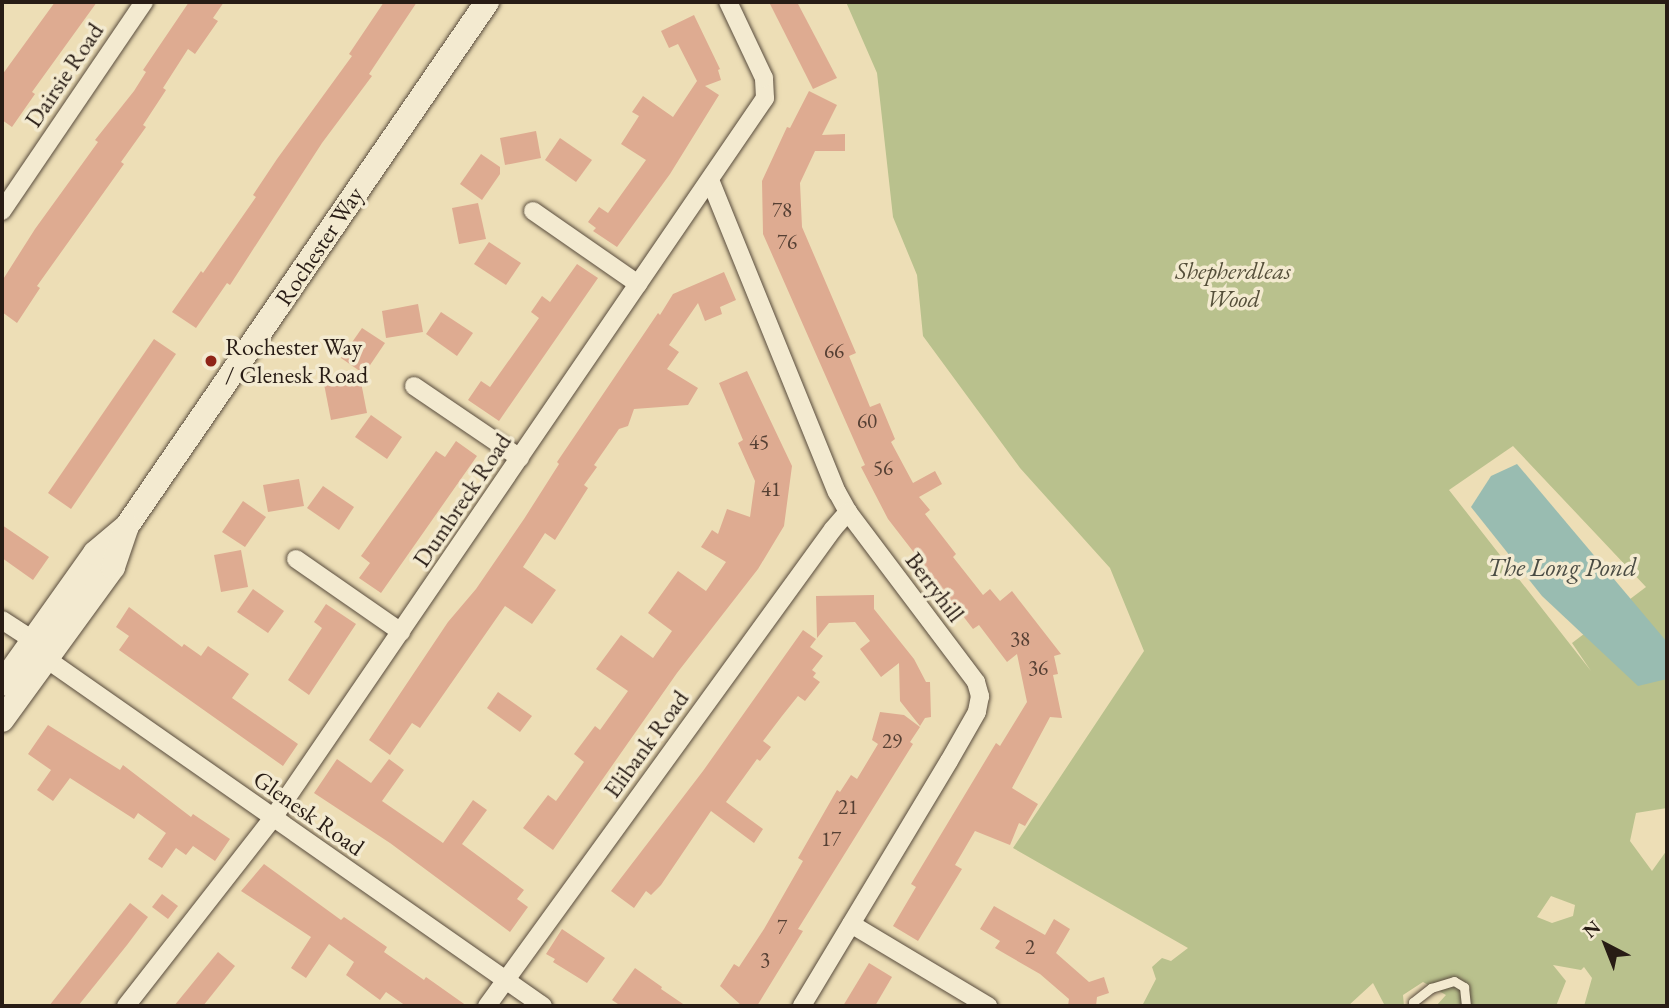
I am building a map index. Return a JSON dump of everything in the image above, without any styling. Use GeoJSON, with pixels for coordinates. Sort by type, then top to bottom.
{"type":"FeatureCollection","features":[{"type":"Feature","properties":{"kind":"street","name":"Dairsie Road"},"geometry":{"type":"LineString","coordinates":[[2,211],[144,2]]}},
{"type":"Feature","properties":{"kind":"street","name":"Rochester Way"},"geometry":{"type":"LineString","coordinates":[[2,684],[41,650],[113,567],[127,526],[486,2]]}},
{"type":"Feature","properties":{"kind":"street","name":"Dumbreck Road"},"geometry":{"type":"LineString","coordinates":[[126,1006],[273,818],[765,98],[764,78],[728,2]]}},
{"type":"Feature","properties":{"kind":"street","name":"Berryhill"},"geometry":{"type":"LineString","coordinates":[[710,180],[836,492],[848,512],[976,682],[980,696],[976,712],[949,761],[802,1006]]}},
{"type":"Feature","properties":{"kind":"street"},"geometry":{"type":"LineString","coordinates":[[533,211],[638,284]]}},
{"type":"Feature","properties":{"kind":"street"},"geometry":{"type":"LineString","coordinates":[[414,386],[520,458]]}},
{"type":"Feature","properties":{"kind":"street","name":"Elibank Road"},"geometry":{"type":"LineString","coordinates":[[486,1006],[832,529],[848,512]]}},
{"type":"Feature","properties":{"kind":"street"},"geometry":{"type":"LineString","coordinates":[[296,559],[401,632]]}},
{"type":"Feature","properties":{"kind":"street","name":"Glenesk Road"},"geometry":{"type":"LineString","coordinates":[[2,620],[273,818],[543,1006]]}},
{"type":"Feature","properties":{"kind":"street","name":"Rochester Way"},"geometry":{"type":"LineString","coordinates":[[2,720],[41,650]]}},
{"type":"Feature","properties":{"kind":"street"},"geometry":{"type":"LineString","coordinates":[[851,924],[988,1006]]}},
{"type":"Feature","properties":{"kind":"lane"},"geometry":{"type":"LineString","coordinates":[[1414,1006],[1413,1002],[1431,988],[1454,981],[1464,987],[1466,1006]]}},
{"type":"Feature","properties":{"kind":"green space","name":"Shepherdleas Wood"},"geometry":{"type":"Polygon","coordinates":[[[846,2],[1667,2],[1667,808],[1636,813],[1630,841],[1652,871],[1667,850],[1667,1006],[1584,1006],[1592,978],[1584,967],[1581,970],[1553,965],[1566,981],[1556,1006],[1436,1006],[1446,995],[1423,982],[1403,995],[1404,1006],[1385,1006],[1373,983],[1348,1006],[1142,1006],[1156,979],[1152,967],[1162,958],[1171,961],[1188,948],[1013,848],[1144,651],[1110,568],[1020,468],[923,336],[917,275],[893,217],[877,73],[846,2]],[[1513,446],[1449,490],[1591,671],[1572,643],[1646,587],[1513,446]],[[1551,896],[1537,917],[1552,923],[1573,916],[1575,905],[1551,896]]]}},
{"type":"Feature","properties":{"kind":"water","name":"The Long Pond"},"geometry":{"type":"Polygon","coordinates":[[[1517,464],[1667,642],[1667,679],[1638,686],[1542,596],[1471,507],[1491,476],[1517,464]]]}},
{"type":"Feature","properties":{"kind":"building"},"geometry":{"type":"Polygon","coordinates":[[[55,2],[97,2],[32,92],[35,94],[12,127],[2,120],[2,75],[55,2]]]}},
{"type":"Feature","properties":{"kind":"building"},"geometry":{"type":"Polygon","coordinates":[[[189,2],[224,2],[213,18],[218,21],[195,54],[188,49],[143,125],[146,127],[121,162],[124,164],[37,286],[40,288],[17,323],[2,312],[2,281],[35,229],[98,142],[95,140],[134,91],[146,72],[143,70],[189,2]]]}},
{"type":"Feature","properties":{"kind":"building"},"geometry":{"type":"Polygon","coordinates":[[[384,2],[417,2],[369,74],[372,76],[322,143],[230,285],[227,283],[196,328],[172,312],[256,197],[253,195],[352,56],[349,54],[384,2]]]}},
{"type":"Feature","properties":{"kind":"building"},"geometry":{"type":"Polygon","coordinates":[[[769,2],[797,2],[837,78],[813,89],[769,2]]]}},
{"type":"Feature","properties":{"kind":"building"},"geometry":{"type":"Polygon","coordinates":[[[694,15],[720,69],[721,80],[705,86],[719,95],[670,174],[617,247],[593,231],[596,228],[588,222],[599,207],[608,213],[646,160],[621,144],[639,116],[632,112],[643,96],[673,117],[697,81],[678,44],[669,48],[661,31],[694,15]]]}},
{"type":"Feature","properties":{"kind":"building"},"geometry":{"type":"Polygon","coordinates":[[[809,91],[837,105],[822,135],[845,134],[845,151],[815,151],[800,183],[802,227],[856,353],[849,356],[870,407],[880,403],[895,439],[891,442],[913,483],[935,471],[942,484],[919,497],[930,510],[925,514],[956,554],[953,557],[983,595],[990,589],[1000,601],[1012,591],[1061,654],[1054,656],[1058,674],[1053,675],[1062,718],[1050,717],[1012,788],[1038,804],[1025,826],[1019,823],[1010,845],[975,831],[955,865],[962,869],[918,941],[893,926],[916,887],[911,884],[996,743],[1000,746],[1027,702],[1017,654],[1007,662],[979,625],[973,629],[888,519],[861,467],[865,465],[763,234],[762,181],[787,127],[790,128],[809,91]]]}},
{"type":"Feature","properties":{"kind":"building"},"geometry":{"type":"Polygon","coordinates":[[[536,131],[541,158],[505,165],[500,138],[536,131]]]}},
{"type":"Feature","properties":{"kind":"building"},"geometry":{"type":"Polygon","coordinates":[[[560,138],[592,160],[576,182],[545,160],[560,138]]]}},
{"type":"Feature","properties":{"kind":"building"},"geometry":{"type":"Polygon","coordinates":[[[481,154],[500,167],[500,174],[482,200],[460,184],[481,154]]]}},
{"type":"Feature","properties":{"kind":"building"},"geometry":{"type":"Polygon","coordinates":[[[478,203],[486,239],[459,244],[452,208],[478,203]]]}},
{"type":"Feature","properties":{"kind":"building"},"geometry":{"type":"Polygon","coordinates":[[[489,242],[521,263],[506,285],[474,264],[489,242]]]}},
{"type":"Feature","properties":{"kind":"building"},"geometry":{"type":"Polygon","coordinates":[[[577,264],[598,278],[499,421],[468,400],[481,381],[490,387],[539,318],[531,312],[542,296],[550,302],[577,264]]]}},
{"type":"Feature","properties":{"kind":"building"},"geometry":{"type":"Polygon","coordinates":[[[724,272],[736,300],[720,307],[722,314],[705,321],[698,303],[669,345],[679,352],[667,369],[698,388],[688,405],[634,409],[628,426],[619,429],[594,465],[597,467],[584,485],[588,488],[555,540],[545,533],[523,567],[556,590],[532,624],[505,606],[420,728],[412,723],[390,755],[369,740],[448,622],[476,589],[524,519],[559,464],[557,462],[658,313],[660,315],[673,294],[724,272]]]}},
{"type":"Feature","properties":{"kind":"building"},"geometry":{"type":"Polygon","coordinates":[[[418,304],[423,332],[386,338],[382,311],[418,304]]]}},
{"type":"Feature","properties":{"kind":"building"},"geometry":{"type":"Polygon","coordinates":[[[441,312],[473,333],[457,356],[426,334],[441,312]]]}},
{"type":"Feature","properties":{"kind":"building"},"geometry":{"type":"Polygon","coordinates":[[[362,328],[385,343],[364,374],[341,358],[362,328]]]}},
{"type":"Feature","properties":{"kind":"building"},"geometry":{"type":"Polygon","coordinates":[[[154,339],[176,354],[71,509],[48,493],[154,339]]]}},
{"type":"Feature","properties":{"kind":"building"},"geometry":{"type":"Polygon","coordinates":[[[747,371],[792,466],[784,526],[758,569],[677,673],[553,850],[523,828],[548,795],[556,801],[584,762],[574,754],[595,726],[600,730],[628,691],[596,669],[621,635],[653,658],[672,631],[648,613],[678,571],[706,591],[726,562],[701,547],[712,530],[718,534],[727,509],[750,517],[755,481],[738,443],[743,440],[719,383],[747,371]]]}},
{"type":"Feature","properties":{"kind":"building"},"geometry":{"type":"Polygon","coordinates":[[[360,377],[367,413],[331,420],[324,384],[360,377]]]}},
{"type":"Feature","properties":{"kind":"building"},"geometry":{"type":"Polygon","coordinates":[[[371,415],[402,437],[387,459],[355,437],[371,415]]]}},
{"type":"Feature","properties":{"kind":"building"},"geometry":{"type":"Polygon","coordinates":[[[456,441],[477,456],[381,593],[359,578],[370,563],[361,556],[436,451],[445,457],[456,441]]]}},
{"type":"Feature","properties":{"kind":"building"},"geometry":{"type":"Polygon","coordinates":[[[299,479],[304,506],[268,512],[263,485],[299,479]]]}},
{"type":"Feature","properties":{"kind":"building"},"geometry":{"type":"Polygon","coordinates":[[[323,486],[354,507],[339,530],[307,508],[323,486]]]}},
{"type":"Feature","properties":{"kind":"building"},"geometry":{"type":"Polygon","coordinates":[[[243,501],[266,517],[245,547],[222,532],[243,501]]]}},
{"type":"Feature","properties":{"kind":"building"},"geometry":{"type":"Polygon","coordinates":[[[2,525],[49,557],[33,580],[2,558],[2,525]]]}},
{"type":"Feature","properties":{"kind":"building"},"geometry":{"type":"Polygon","coordinates":[[[241,550],[248,587],[221,592],[214,555],[241,550]]]}},
{"type":"Feature","properties":{"kind":"building"},"geometry":{"type":"Polygon","coordinates":[[[253,589],[284,611],[268,633],[237,612],[253,589]]]}},
{"type":"Feature","properties":{"kind":"building"},"geometry":{"type":"Polygon","coordinates":[[[874,595],[874,609],[914,659],[926,682],[930,682],[931,717],[925,718],[920,726],[900,701],[899,663],[881,677],[860,649],[870,641],[855,622],[829,623],[817,638],[816,596],[874,595]]]}},
{"type":"Feature","properties":{"kind":"building"},"geometry":{"type":"Polygon","coordinates":[[[326,604],[356,624],[309,695],[288,680],[322,628],[314,622],[326,604]]]}},
{"type":"Feature","properties":{"kind":"building"},"geometry":{"type":"Polygon","coordinates":[[[129,607],[182,647],[184,644],[201,656],[208,646],[249,674],[232,698],[298,744],[283,766],[119,650],[129,636],[116,627],[129,607]]]}},
{"type":"Feature","properties":{"kind":"building"},"geometry":{"type":"Polygon","coordinates":[[[803,630],[816,639],[810,647],[823,656],[812,670],[816,673],[813,677],[820,682],[805,701],[798,696],[782,716],[763,741],[771,747],[760,761],[757,759],[726,802],[763,829],[754,843],[711,811],[661,885],[651,895],[646,891],[634,908],[611,891],[703,771],[803,630]]]}},
{"type":"Feature","properties":{"kind":"building"},"geometry":{"type":"Polygon","coordinates":[[[498,692],[532,716],[520,732],[487,708],[498,692]]]}},
{"type":"Feature","properties":{"kind":"building"},"geometry":{"type":"Polygon","coordinates":[[[880,712],[904,715],[920,727],[910,742],[913,744],[798,929],[803,931],[757,1006],[742,1006],[720,986],[734,964],[739,967],[764,929],[803,861],[798,858],[837,790],[840,792],[851,775],[857,779],[878,744],[872,740],[880,712]]]}},
{"type":"Feature","properties":{"kind":"building"},"geometry":{"type":"Polygon","coordinates":[[[48,725],[120,770],[123,765],[191,817],[193,814],[230,839],[215,861],[193,846],[186,855],[176,848],[162,868],[148,859],[166,833],[138,813],[134,819],[70,778],[53,801],[37,790],[51,770],[28,754],[48,725]]]}},
{"type":"Feature","properties":{"kind":"building"},"geometry":{"type":"Polygon","coordinates":[[[337,759],[371,783],[389,759],[404,770],[382,801],[443,843],[473,800],[487,810],[462,844],[524,890],[517,899],[528,907],[510,932],[390,843],[314,793],[337,759]]]}},
{"type":"Feature","properties":{"kind":"building"},"geometry":{"type":"Polygon","coordinates":[[[264,864],[341,920],[344,917],[387,947],[384,952],[424,980],[426,977],[467,1006],[406,1006],[386,992],[380,1000],[346,975],[354,962],[329,944],[306,978],[291,968],[311,937],[241,891],[264,864]]]}},
{"type":"Feature","properties":{"kind":"building"},"geometry":{"type":"Polygon","coordinates":[[[162,894],[178,906],[168,919],[152,907],[162,894]]]}},
{"type":"Feature","properties":{"kind":"building"},"geometry":{"type":"Polygon","coordinates":[[[130,903],[148,917],[127,945],[78,1006],[49,1006],[130,903]]]}},
{"type":"Feature","properties":{"kind":"building"},"geometry":{"type":"Polygon","coordinates":[[[994,906],[1045,935],[1054,919],[1070,929],[1056,953],[1089,982],[1104,977],[1109,993],[1097,997],[1096,1006],[1068,1006],[1069,999],[1040,974],[995,948],[1000,941],[980,929],[994,906]]]}},
{"type":"Feature","properties":{"kind":"building"},"geometry":{"type":"Polygon","coordinates":[[[562,929],[605,958],[587,983],[553,962],[555,959],[546,954],[562,929]]]}},
{"type":"Feature","properties":{"kind":"building"},"geometry":{"type":"Polygon","coordinates":[[[218,952],[235,966],[203,1006],[174,1006],[218,952]]]}},
{"type":"Feature","properties":{"kind":"building"},"geometry":{"type":"Polygon","coordinates":[[[869,963],[892,977],[875,1006],[843,1006],[869,963]]]}},
{"type":"Feature","properties":{"kind":"building"},"geometry":{"type":"Polygon","coordinates":[[[635,968],[686,1006],[621,1006],[612,1000],[635,968]]]}},
{"type":"Feature","properties":{"kind":"place","name":"Rochester Way / Glenesk Road"},"geometry":{"type":"Point","coordinates":[211,361]}}]}
